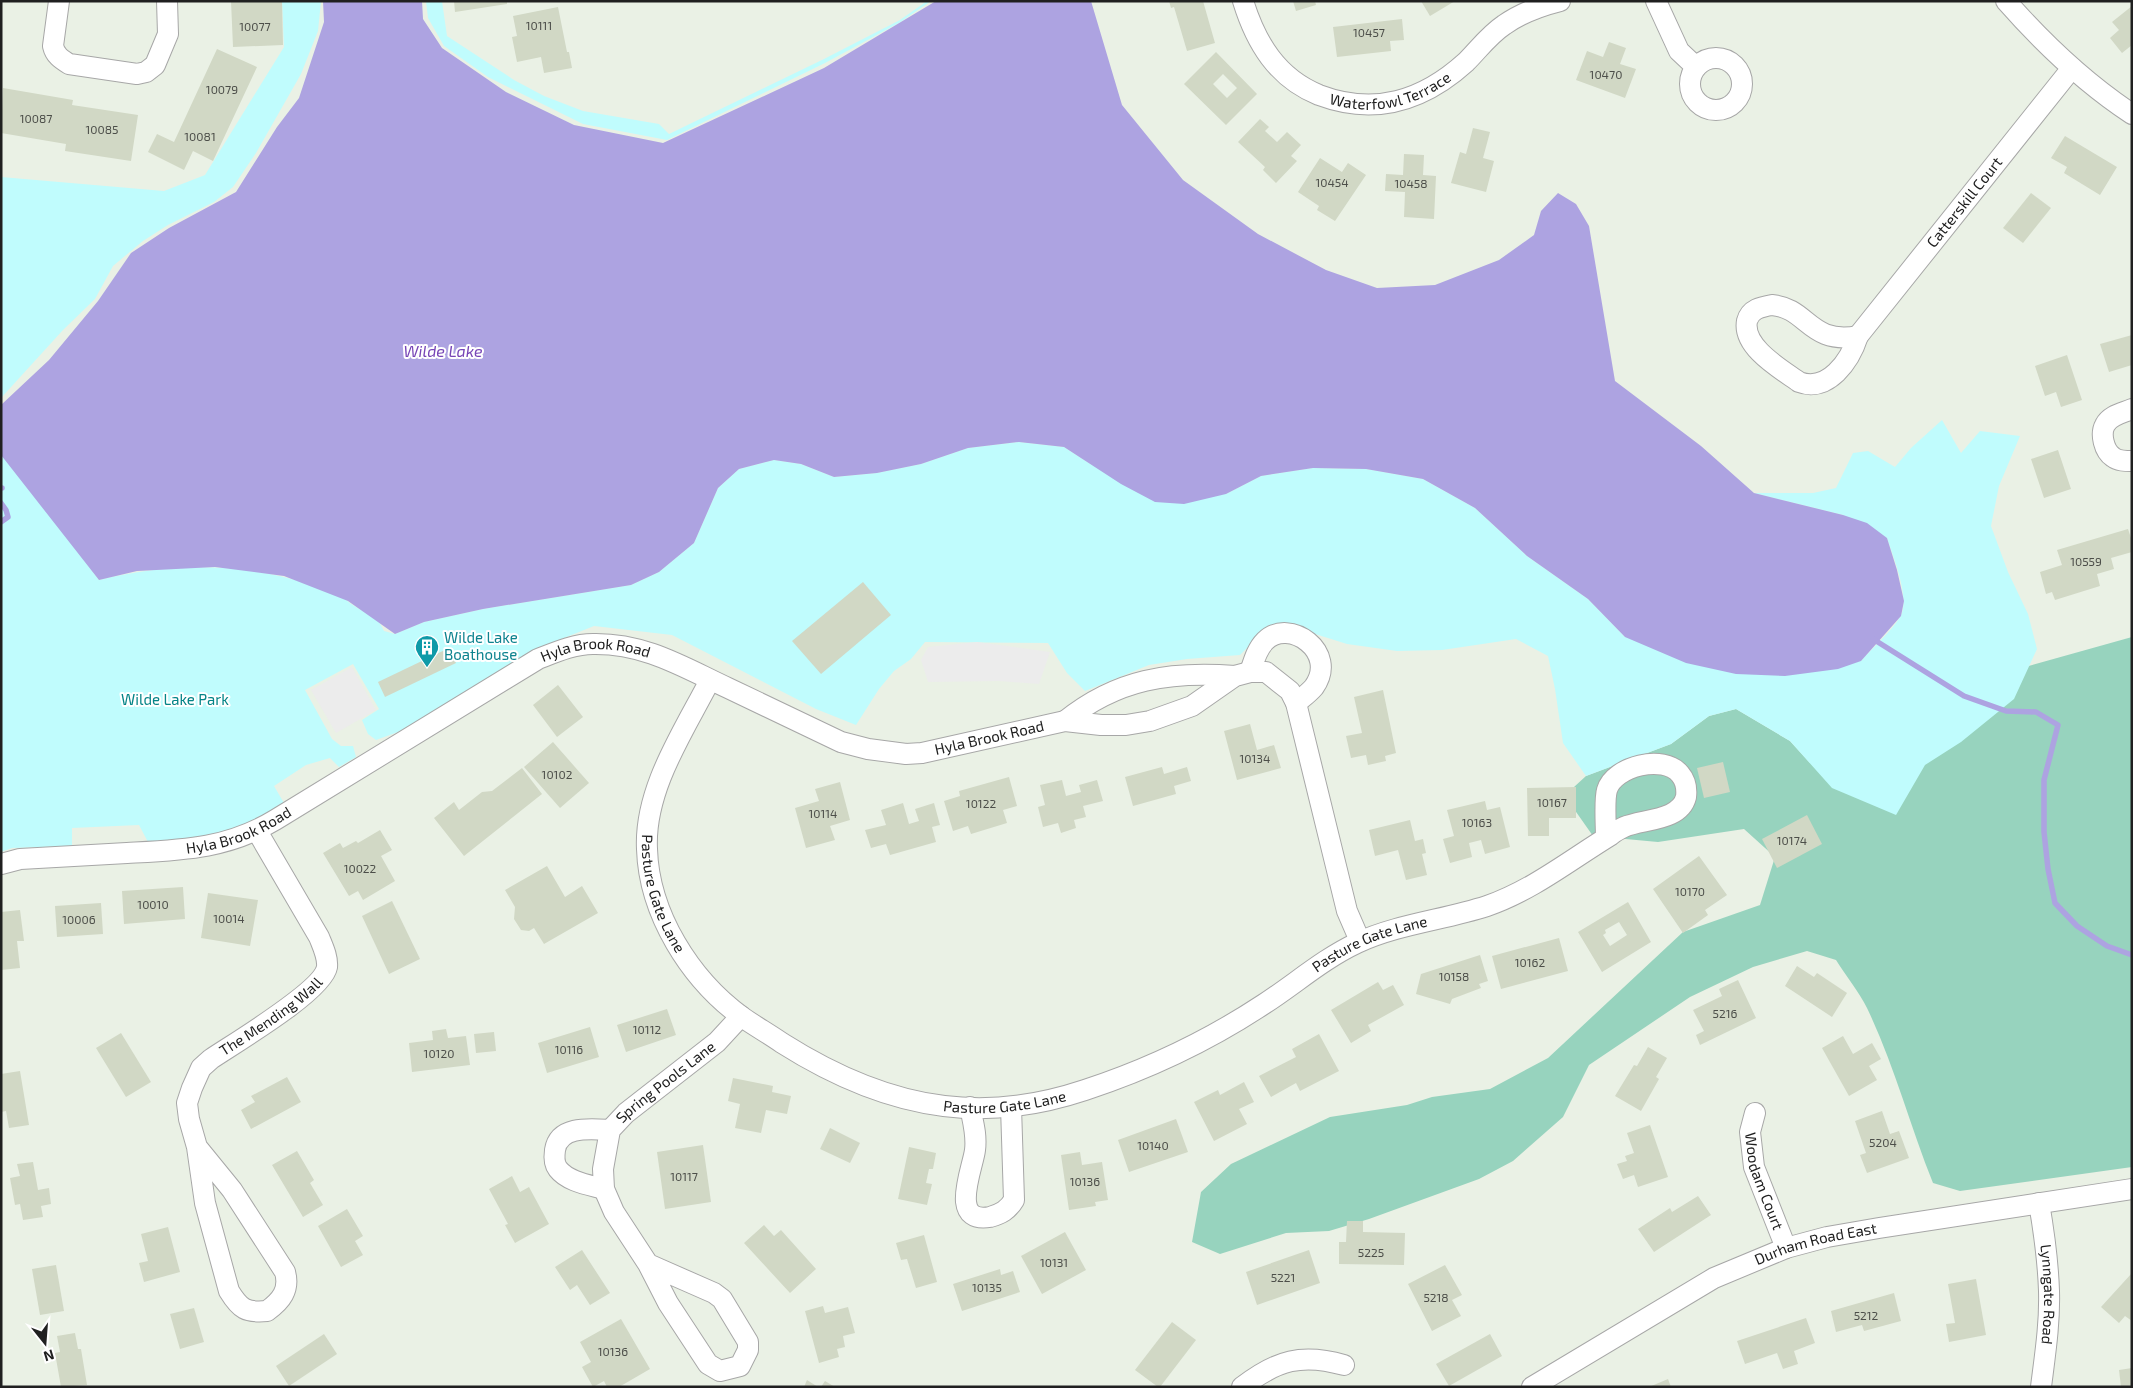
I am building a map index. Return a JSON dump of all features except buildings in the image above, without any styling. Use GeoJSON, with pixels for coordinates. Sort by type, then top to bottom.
{"type":"FeatureCollection","features":[{"type":"Feature","properties":{"kind":"street"},"geometry":{"type":"LineString","coordinates":[[59,1],[53,46],[55,53],[61,60],[69,64],[137,74],[146,72],[155,65],[168,34],[167,1]]}},
{"type":"Feature","properties":{"kind":"street","name":"Waterfowl Terrace"},"geometry":{"type":"LineString","coordinates":[[1243,1],[1250,23],[1265,53],[1283,73],[1305,89],[1332,100],[1362,105],[1391,104],[1422,93],[1447,78],[1486,39],[1504,25],[1539,7],[1560,1]]}},
{"type":"Feature","properties":{"kind":"street"},"geometry":{"type":"LineString","coordinates":[[1656,1],[1680,51],[1696,67]]}},
{"type":"Feature","properties":{"kind":"street"},"geometry":{"type":"LineString","coordinates":[[2006,1],[2030,28],[2072,68],[2115,103],[2132,114]]}},
{"type":"Feature","properties":{"kind":"street","name":"Catterskill Court"},"geometry":{"type":"LineString","coordinates":[[1858,336],[1842,339],[1818,332],[1784,306],[1759,307],[1750,313],[1747,322],[1747,333],[1750,342],[1798,382],[1814,385],[1830,379],[1853,352],[1858,336],[2072,68]]}},
{"type":"Feature","properties":{"kind":"street"},"geometry":{"type":"LineString","coordinates":[[2132,409],[2109,420],[2105,424],[2103,432],[2107,450],[2112,457],[2122,461],[2132,461]]}},
{"type":"Feature","properties":{"kind":"street"},"geometry":{"type":"LineString","coordinates":[[1242,674],[1267,639],[1277,634],[1293,634],[1305,639],[1314,647],[1320,657],[1320,668],[1318,680],[1313,688],[1296,703]]}},
{"type":"Feature","properties":{"kind":"street","name":"Hyla Brook Road"},"geometry":{"type":"LineString","coordinates":[[1,864],[20,859],[199,848],[223,843],[257,831],[516,671],[538,659],[566,649],[591,644],[618,645],[648,651],[841,742],[906,754],[940,751],[1065,721],[1109,725],[1150,722],[1192,706],[1242,674]]}},
{"type":"Feature","properties":{"kind":"street","name":"Hyla Brook Road"},"geometry":{"type":"LineString","coordinates":[[1065,721],[1095,699],[1138,681],[1182,675],[1266,672],[1290,691],[1296,703],[1347,911],[1360,941]]}},
{"type":"Feature","properties":{"kind":"street","name":"Pasture Gate Lane"},"geometry":{"type":"LineString","coordinates":[[710,680],[668,762],[655,794],[648,822],[646,849],[651,878],[660,909],[680,950],[714,992],[741,1016],[811,1061],[847,1079],[872,1088],[943,1106],[970,1108],[1045,1102],[1081,1092],[1168,1058],[1215,1035],[1268,1002],[1331,956],[1360,941],[1492,904],[1532,885],[1586,853],[1606,837],[1623,827],[1670,814],[1679,808],[1687,792],[1685,782],[1679,772],[1668,765],[1653,763],[1618,774],[1612,780],[1605,793],[1606,837]]}},
{"type":"Feature","properties":{"kind":"street","name":"The Mending Wall"},"geometry":{"type":"LineString","coordinates":[[197,1147],[232,1190],[285,1272],[287,1281],[282,1298],[267,1311],[245,1310],[236,1303],[229,1291],[205,1203],[197,1147],[188,1119],[188,1103],[196,1077],[201,1068],[211,1059],[308,992],[324,975],[326,967],[324,951],[319,938],[257,831]]}},
{"type":"Feature","properties":{"kind":"street","name":"Spring Pools Lane"},"geometry":{"type":"LineString","coordinates":[[648,1264],[714,1294],[722,1300],[748,1342],[748,1350],[740,1366],[720,1371],[708,1364],[668,1303],[648,1264],[614,1212],[604,1189],[603,1169],[610,1130],[626,1114],[717,1042],[741,1016]]}},
{"type":"Feature","properties":{"kind":"street"},"geometry":{"type":"LineString","coordinates":[[970,1108],[975,1144],[965,1200],[969,1211],[976,1216],[988,1217],[1009,1209],[1014,1200],[1010,1106]]}},
{"type":"Feature","properties":{"kind":"street","name":"Woodam Court"},"geometry":{"type":"LineString","coordinates":[[1755,1113],[1750,1132],[1754,1168],[1786,1248]]}},
{"type":"Feature","properties":{"kind":"street"},"geometry":{"type":"LineString","coordinates":[[604,1189],[567,1176],[558,1169],[554,1158],[556,1144],[564,1135],[576,1130],[590,1128],[610,1130]]}},
{"type":"Feature","properties":{"kind":"street","name":"Durham Road East"},"geometry":{"type":"LineString","coordinates":[[1532,1387],[1553,1381],[1714,1278],[1786,1248],[1828,1237],[2132,1188]]}},
{"type":"Feature","properties":{"kind":"street","name":"Lynngate Road"},"geometry":{"type":"LineString","coordinates":[[2039,1202],[2047,1254],[2050,1292],[2041,1387]]}},
{"type":"Feature","properties":{"kind":"street"},"geometry":{"type":"LineString","coordinates":[[1242,1387],[1272,1367],[1292,1361],[1310,1358],[1344,1365]]}},
{"type":"Feature","properties":{"kind":"green space"},"geometry":{"type":"Polygon","coordinates":[[[282,1],[321,1],[318,31],[301,74],[256,153],[233,187],[214,202],[168,225],[143,241],[113,266],[95,299],[63,330],[1,398],[1,177],[164,191],[205,175],[284,47],[282,1]]]}},
{"type":"Feature","properties":{"kind":"green space"},"geometry":{"type":"Polygon","coordinates":[[[426,1],[442,1],[447,36],[514,80],[544,96],[583,111],[659,124],[669,134],[824,59],[900,20],[927,1],[931,1],[899,23],[825,63],[667,140],[583,124],[488,77],[444,46],[428,18],[426,1]]]}},
{"type":"Feature","properties":{"kind":"green space","name":"Wilde Lake Park"},"geometry":{"type":"Polygon","coordinates":[[[1942,420],[1961,453],[1980,431],[2020,436],[1999,486],[1991,526],[2008,572],[2028,614],[2037,649],[2014,699],[1961,742],[1925,765],[1896,815],[1832,788],[1790,741],[1736,709],[1709,716],[1671,744],[1586,776],[1563,743],[1548,656],[1516,639],[1442,650],[1397,651],[1347,644],[1296,628],[1260,635],[1240,655],[1187,659],[1149,665],[1085,691],[1067,673],[1048,643],[925,642],[911,659],[894,671],[879,689],[856,725],[816,709],[672,635],[594,626],[544,646],[398,732],[376,740],[368,734],[362,720],[379,709],[353,664],[305,690],[332,739],[341,746],[353,746],[356,757],[339,767],[330,758],[306,765],[274,786],[284,803],[247,825],[210,836],[148,842],[139,825],[72,828],[72,846],[12,848],[1,852],[1,451],[99,580],[152,570],[178,568],[204,567],[257,572],[283,577],[338,593],[351,604],[374,617],[384,631],[395,634],[424,622],[483,609],[631,585],[659,572],[694,543],[718,488],[739,469],[774,460],[801,464],[834,477],[877,473],[921,464],[968,448],[1019,442],[1064,447],[1092,465],[1226,494],[1261,476],[1313,468],[1366,469],[1423,479],[1475,508],[1527,556],[1588,599],[1625,637],[1861,661],[1891,629],[1900,617],[1903,609],[1900,578],[1887,538],[1843,515],[1754,493],[1813,493],[1836,488],[1853,453],[1868,451],[1895,467],[1911,448],[1942,420]]]}},
{"type":"Feature","properties":{"kind":"green space"},"geometry":{"type":"Polygon","coordinates":[[[2132,637],[2132,1167],[1960,1191],[1933,1183],[1894,1073],[1864,1002],[1836,960],[1807,951],[1753,967],[1690,997],[1589,1065],[1563,1117],[1513,1161],[1479,1179],[1369,1219],[1329,1231],[1286,1233],[1220,1254],[1192,1242],[1201,1192],[1231,1164],[1330,1117],[1407,1105],[1432,1097],[1490,1089],[1548,1058],[1683,932],[1760,905],[1775,857],[1744,829],[1658,842],[1593,836],[1574,809],[1574,787],[1586,776],[1671,744],[1709,716],[1736,709],[1790,741],[1810,763],[2018,669],[2132,637]]]}},
{"type":"Feature","properties":{"kind":"shaded area"},"geometry":{"type":"Polygon","coordinates":[[[977,642],[1050,652],[1039,684],[999,681],[928,682],[921,660],[928,647],[977,642]]]}},
{"type":"Feature","properties":{"kind":"shaded area"},"geometry":{"type":"Polygon","coordinates":[[[352,667],[376,710],[336,733],[311,690],[352,667]]]}},
{"type":"Feature","properties":{"kind":"water","name":"Wilde Lake"},"geometry":{"type":"Polygon","coordinates":[[[323,1],[422,1],[423,19],[442,48],[506,92],[574,125],[663,143],[824,68],[936,1],[1091,1],[1122,105],[1183,180],[1258,234],[1326,270],[1377,288],[1435,285],[1499,260],[1534,235],[1541,211],[1558,193],[1576,204],[1589,226],[1615,381],[1701,446],[1754,493],[1843,515],[1867,523],[1887,538],[1904,601],[1901,616],[1861,661],[1838,669],[1785,676],[1736,674],[1686,663],[1625,637],[1588,599],[1527,556],[1475,508],[1423,479],[1366,469],[1313,468],[1261,476],[1226,494],[1184,504],[1155,502],[1121,484],[1064,447],[1019,442],[968,448],[921,464],[877,473],[834,477],[801,464],[774,460],[739,469],[718,488],[694,543],[659,572],[631,585],[483,609],[424,622],[395,634],[348,601],[284,576],[215,567],[137,571],[99,580],[1,455],[1,405],[49,360],[98,301],[131,253],[169,228],[236,192],[277,127],[299,98],[324,22],[323,1]]]}},
{"type":"Feature","properties":{"kind":"waterway"},"geometry":{"type":"LineString","coordinates":[[1,503],[8,517],[1,522]]}},
{"type":"Feature","properties":{"kind":"waterway"},"geometry":{"type":"LineString","coordinates":[[1873,639],[1964,696],[2006,711],[2036,712],[2058,725],[2044,780],[2044,832],[2048,869],[2055,903],[2077,926],[2107,946],[2132,955]]}},
{"type":"Feature","properties":{"kind":"place","name":"Wilde Lake Boathouse"},"geometry":{"type":"Point","coordinates":[427,668]}}]}
